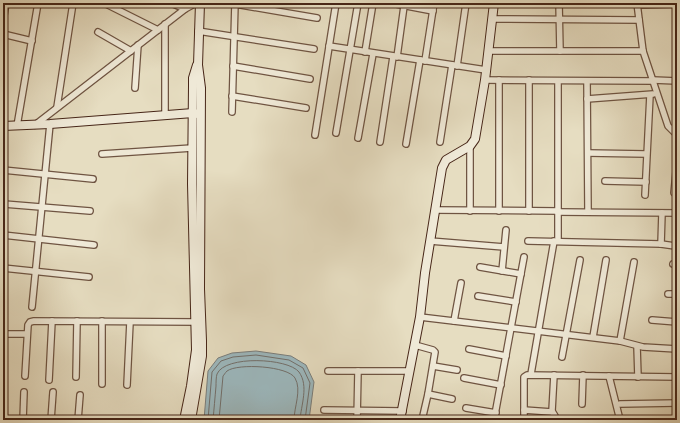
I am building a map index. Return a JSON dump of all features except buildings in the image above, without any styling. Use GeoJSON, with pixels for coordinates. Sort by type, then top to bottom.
{"type":"FeatureCollection","features":[{"type":"Feature","properties":{"kind":"street"},"geometry":{"type":"LineString","coordinates":[[3,22],[6,3]]}},
{"type":"Feature","properties":{"kind":"street"},"geometry":{"type":"LineString","coordinates":[[17,126],[38,3]]}},
{"type":"Feature","properties":{"kind":"street"},"geometry":{"type":"LineString","coordinates":[[57,107],[74,3]]}},
{"type":"Feature","properties":{"kind":"street"},"geometry":{"type":"LineString","coordinates":[[104,3],[158,30]]}},
{"type":"Feature","properties":{"kind":"street"},"geometry":{"type":"LineString","coordinates":[[171,3],[185,9]]}},
{"type":"Feature","properties":{"kind":"street"},"geometry":{"type":"LineString","coordinates":[[34,125],[165,24],[185,9],[196,3]]}},
{"type":"Feature","properties":{"kind":"street"},"geometry":{"type":"LineString","coordinates":[[191,420],[202,356],[197,114],[193,78],[198,65],[200,3]]}},
{"type":"Feature","properties":{"kind":"street"},"geometry":{"type":"LineString","coordinates":[[315,135],[336,3]]}},
{"type":"Feature","properties":{"kind":"street"},"geometry":{"type":"LineString","coordinates":[[336,133],[358,3]]}},
{"type":"Feature","properties":{"kind":"street"},"geometry":{"type":"LineString","coordinates":[[365,52],[373,3]]}},
{"type":"Feature","properties":{"kind":"street"},"geometry":{"type":"LineString","coordinates":[[391,3],[433,11]]}},
{"type":"Feature","properties":{"kind":"street"},"geometry":{"type":"LineString","coordinates":[[406,144],[434,3]]}},
{"type":"Feature","properties":{"kind":"street"},"geometry":{"type":"LineString","coordinates":[[440,142],[466,3]]}},
{"type":"Feature","properties":{"kind":"street"},"geometry":{"type":"LineString","coordinates":[[400,420],[403,411],[420,317],[430,240],[442,168],[446,160],[470,146],[475,139],[485,80],[494,3]]}},
{"type":"Feature","properties":{"kind":"street"},"geometry":{"type":"LineString","coordinates":[[559,3],[560,51]]}},
{"type":"Feature","properties":{"kind":"street"},"geometry":{"type":"LineString","coordinates":[[232,112],[235,4],[317,18]]}},
{"type":"Feature","properties":{"kind":"street"},"geometry":{"type":"LineString","coordinates":[[637,4],[676,4],[677,135],[668,126],[653,81],[644,51],[637,4]]}},
{"type":"Feature","properties":{"kind":"street"},"geometry":{"type":"LineString","coordinates":[[380,142],[404,6]]}},
{"type":"Feature","properties":{"kind":"street"},"geometry":{"type":"LineString","coordinates":[[492,19],[639,20]]}},
{"type":"Feature","properties":{"kind":"street"},"geometry":{"type":"LineString","coordinates":[[165,24],[165,115]]}},
{"type":"Feature","properties":{"kind":"street"},"geometry":{"type":"LineString","coordinates":[[198,31],[314,49]]}},
{"type":"Feature","properties":{"kind":"street"},"geometry":{"type":"LineString","coordinates":[[98,32],[131,51]]}},
{"type":"Feature","properties":{"kind":"street"},"geometry":{"type":"LineString","coordinates":[[3,34],[32,41]]}},
{"type":"Feature","properties":{"kind":"street"},"geometry":{"type":"LineString","coordinates":[[135,88],[138,46]]}},
{"type":"Feature","properties":{"kind":"street"},"geometry":{"type":"LineString","coordinates":[[329,46],[373,54],[486,70]]}},
{"type":"Feature","properties":{"kind":"street"},"geometry":{"type":"LineString","coordinates":[[488,51],[644,51]]}},
{"type":"Feature","properties":{"kind":"street"},"geometry":{"type":"LineString","coordinates":[[358,138],[373,54]]}},
{"type":"Feature","properties":{"kind":"street"},"geometry":{"type":"LineString","coordinates":[[233,66],[310,79]]}},
{"type":"Feature","properties":{"kind":"street"},"geometry":{"type":"LineString","coordinates":[[485,80],[677,81]]}},
{"type":"Feature","properties":{"kind":"street"},"geometry":{"type":"LineString","coordinates":[[499,80],[499,211]]}},
{"type":"Feature","properties":{"kind":"street"},"geometry":{"type":"LineString","coordinates":[[529,80],[529,211]]}},
{"type":"Feature","properties":{"kind":"street"},"geometry":{"type":"LineString","coordinates":[[531,374],[556,241],[558,212],[558,81]]}},
{"type":"Feature","properties":{"kind":"street"},"geometry":{"type":"LineString","coordinates":[[587,81],[588,212]]}},
{"type":"Feature","properties":{"kind":"street"},"geometry":{"type":"LineString","coordinates":[[587,99],[657,94]]}},
{"type":"Feature","properties":{"kind":"street"},"geometry":{"type":"LineString","coordinates":[[645,195],[650,95]]}},
{"type":"Feature","properties":{"kind":"street"},"geometry":{"type":"LineString","coordinates":[[232,96],[306,108]]}},
{"type":"Feature","properties":{"kind":"street"},"geometry":{"type":"LineString","coordinates":[[3,126],[197,114]]}},
{"type":"Feature","properties":{"kind":"street"},"geometry":{"type":"LineString","coordinates":[[184,420],[196,350],[192,148],[197,114]]}},
{"type":"Feature","properties":{"kind":"street"},"geometry":{"type":"LineString","coordinates":[[32,306],[50,124]]}},
{"type":"Feature","properties":{"kind":"street"},"geometry":{"type":"LineString","coordinates":[[470,146],[470,211]]}},
{"type":"Feature","properties":{"kind":"street"},"geometry":{"type":"LineString","coordinates":[[102,154],[192,148]]}},
{"type":"Feature","properties":{"kind":"street"},"geometry":{"type":"LineString","coordinates":[[588,153],[646,154]]}},
{"type":"Feature","properties":{"kind":"street"},"geometry":{"type":"LineString","coordinates":[[677,162],[674,192],[677,195]]}},
{"type":"Feature","properties":{"kind":"street"},"geometry":{"type":"LineString","coordinates":[[3,170],[93,179]]}},
{"type":"Feature","properties":{"kind":"street"},"geometry":{"type":"LineString","coordinates":[[605,181],[646,182]]}},
{"type":"Feature","properties":{"kind":"street"},"geometry":{"type":"LineString","coordinates":[[4,204],[90,211]]}},
{"type":"Feature","properties":{"kind":"street"},"geometry":{"type":"LineString","coordinates":[[435,210],[677,213]]}},
{"type":"Feature","properties":{"kind":"street"},"geometry":{"type":"LineString","coordinates":[[661,244],[662,213]]}},
{"type":"Feature","properties":{"kind":"street"},"geometry":{"type":"LineString","coordinates":[[502,271],[506,230]]}},
{"type":"Feature","properties":{"kind":"street"},"geometry":{"type":"LineString","coordinates":[[3,235],[94,245]]}},
{"type":"Feature","properties":{"kind":"street"},"geometry":{"type":"LineString","coordinates":[[430,240],[504,247]]}},
{"type":"Feature","properties":{"kind":"street"},"geometry":{"type":"LineString","coordinates":[[528,240],[661,244],[675,246]]}},
{"type":"Feature","properties":{"kind":"street"},"geometry":{"type":"LineString","coordinates":[[494,420],[524,257]]}},
{"type":"Feature","properties":{"kind":"street"},"geometry":{"type":"LineString","coordinates":[[562,357],[580,260]]}},
{"type":"Feature","properties":{"kind":"street"},"geometry":{"type":"LineString","coordinates":[[592,337],[606,260]]}},
{"type":"Feature","properties":{"kind":"street"},"geometry":{"type":"LineString","coordinates":[[620,341],[634,262]]}},
{"type":"Feature","properties":{"kind":"street"},"geometry":{"type":"LineString","coordinates":[[480,267],[521,274]]}},
{"type":"Feature","properties":{"kind":"street"},"geometry":{"type":"LineString","coordinates":[[3,268],[90,277]]}},
{"type":"Feature","properties":{"kind":"street"},"geometry":{"type":"LineString","coordinates":[[454,321],[460,283]]}},
{"type":"Feature","properties":{"kind":"street"},"geometry":{"type":"LineString","coordinates":[[668,294],[677,294]]}},
{"type":"Feature","properties":{"kind":"street"},"geometry":{"type":"LineString","coordinates":[[478,296],[516,302]]}},
{"type":"Feature","properties":{"kind":"street"},"geometry":{"type":"LineString","coordinates":[[420,317],[511,329],[592,337],[620,341],[637,346],[677,349]]}},
{"type":"Feature","properties":{"kind":"street"},"geometry":{"type":"LineString","coordinates":[[652,320],[677,322]]}},
{"type":"Feature","properties":{"kind":"street"},"geometry":{"type":"LineString","coordinates":[[49,380],[52,321]]}},
{"type":"Feature","properties":{"kind":"street"},"geometry":{"type":"LineString","coordinates":[[76,377],[77,321]]}},
{"type":"Feature","properties":{"kind":"street"},"geometry":{"type":"LineString","coordinates":[[102,321],[102,384]]}},
{"type":"Feature","properties":{"kind":"street"},"geometry":{"type":"LineString","coordinates":[[25,376],[28,325],[30,322],[196,322]]}},
{"type":"Feature","properties":{"kind":"street"},"geometry":{"type":"LineString","coordinates":[[127,385],[130,322]]}},
{"type":"Feature","properties":{"kind":"street"},"geometry":{"type":"LineString","coordinates":[[3,334],[28,334]]}},
{"type":"Feature","properties":{"kind":"street"},"geometry":{"type":"LineString","coordinates":[[415,345],[434,351],[433,366],[422,420]]}},
{"type":"Feature","properties":{"kind":"street"},"geometry":{"type":"LineString","coordinates":[[637,346],[638,377]]}},
{"type":"Feature","properties":{"kind":"street"},"geometry":{"type":"LineString","coordinates":[[469,349],[506,356]]}},
{"type":"Feature","properties":{"kind":"street"},"geometry":{"type":"LineString","coordinates":[[433,366],[457,370]]}},
{"type":"Feature","properties":{"kind":"street"},"geometry":{"type":"LineString","coordinates":[[328,371],[410,371]]}},
{"type":"Feature","properties":{"kind":"street"},"geometry":{"type":"LineString","coordinates":[[357,420],[358,371]]}},
{"type":"Feature","properties":{"kind":"street"},"geometry":{"type":"LineString","coordinates":[[524,420],[524,377],[527,374],[677,377]]}},
{"type":"Feature","properties":{"kind":"street"},"geometry":{"type":"LineString","coordinates":[[554,374],[552,412],[555,416],[555,420]]}},
{"type":"Feature","properties":{"kind":"street"},"geometry":{"type":"LineString","coordinates":[[582,404],[583,374]]}},
{"type":"Feature","properties":{"kind":"street"},"geometry":{"type":"LineString","coordinates":[[609,376],[620,420]]}},
{"type":"Feature","properties":{"kind":"street"},"geometry":{"type":"LineString","coordinates":[[464,378],[501,385]]}},
{"type":"Feature","properties":{"kind":"street"},"geometry":{"type":"LineString","coordinates":[[23,420],[24,392]]}},
{"type":"Feature","properties":{"kind":"street"},"geometry":{"type":"LineString","coordinates":[[52,420],[53,392]]}},
{"type":"Feature","properties":{"kind":"street"},"geometry":{"type":"LineString","coordinates":[[428,394],[452,399]]}},
{"type":"Feature","properties":{"kind":"street"},"geometry":{"type":"LineString","coordinates":[[78,420],[80,395]]}},
{"type":"Feature","properties":{"kind":"street"},"geometry":{"type":"LineString","coordinates":[[620,404],[677,403]]}},
{"type":"Feature","properties":{"kind":"street"},"geometry":{"type":"LineString","coordinates":[[466,408],[496,414]]}},
{"type":"Feature","properties":{"kind":"street"},"geometry":{"type":"LineString","coordinates":[[324,410],[403,411]]}},
{"type":"Feature","properties":{"kind":"street"},"geometry":{"type":"LineString","coordinates":[[524,410],[552,412]]}},
{"type":"Feature","properties":{"kind":"water"},"geometry":{"type":"Polygon","coordinates":[[[256,351],[291,356],[306,365],[314,382],[309,420],[204,420],[208,371],[218,358],[232,353],[256,351]]]}}]}
